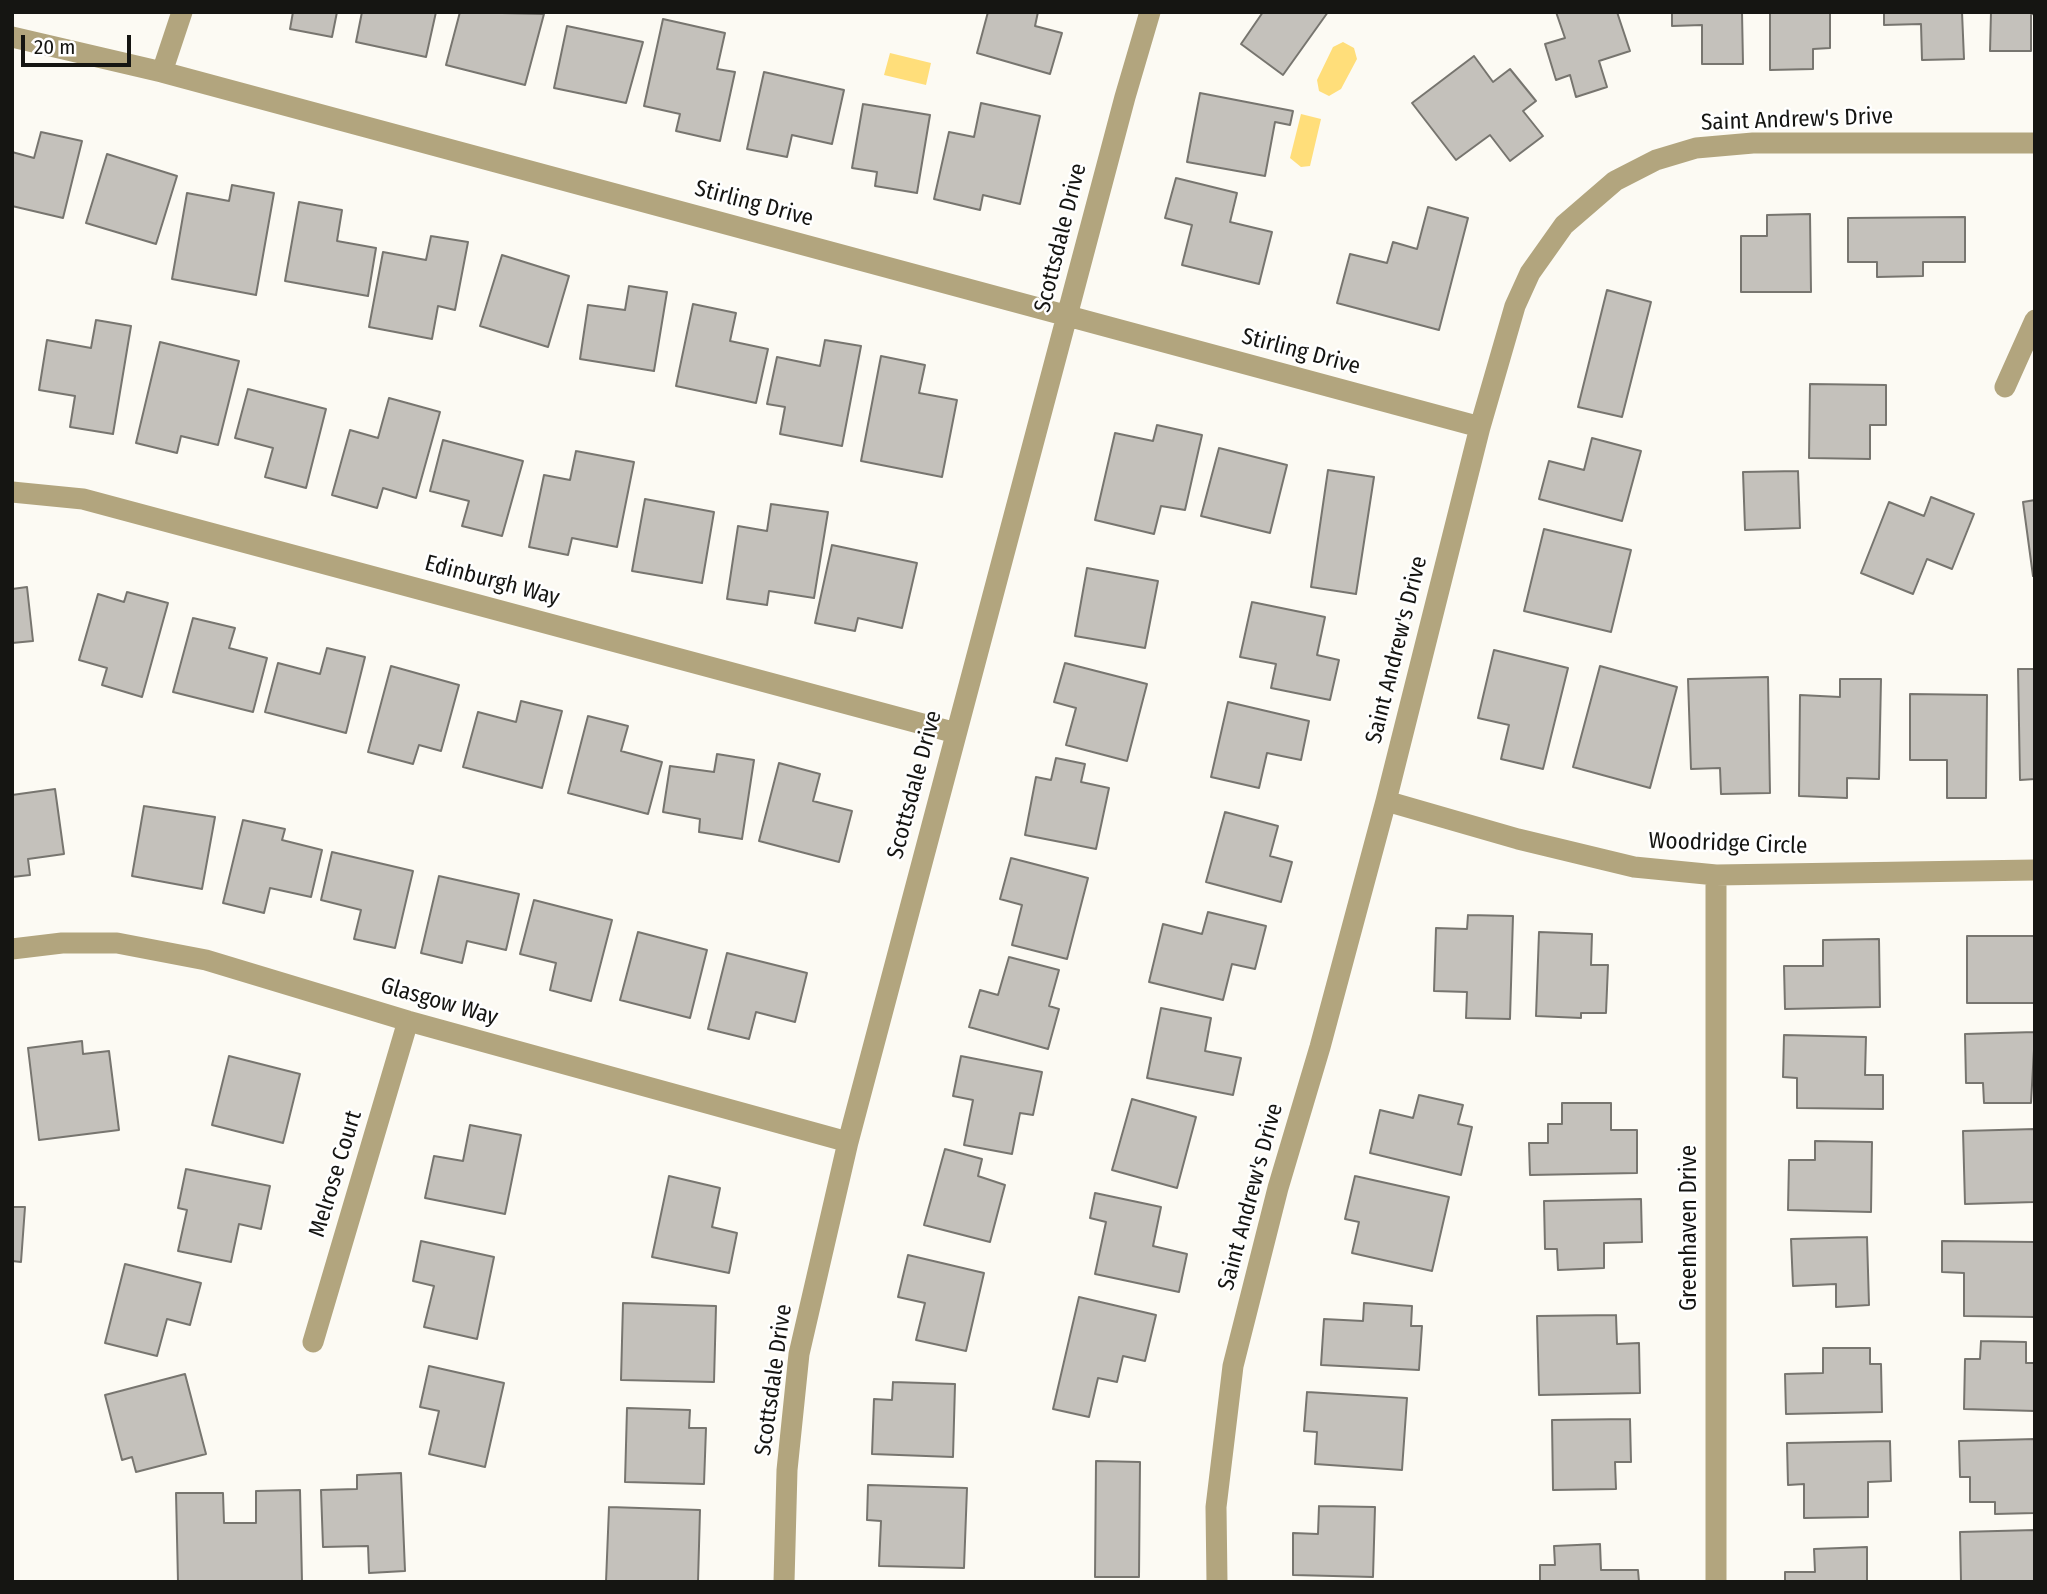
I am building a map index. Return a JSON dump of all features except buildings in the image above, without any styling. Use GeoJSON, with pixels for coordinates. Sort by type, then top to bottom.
{"type":"FeatureCollection","features":[{"type":"Feature","properties":{"kind":"street"},"geometry":{"type":"LineString","coordinates":[[162,72],[182,12]]}},
{"type":"Feature","properties":{"kind":"street","name":"Scottsdale Drive"},"geometry":{"type":"LineString","coordinates":[[784,1582],[787,1470],[799,1354],[848,1142],[1125,97],[1150,12]]}},
{"type":"Feature","properties":{"kind":"street","name":"Stirling Drive"},"geometry":{"type":"LineString","coordinates":[[12,37],[162,72],[1480,427]]}},
{"type":"Feature","properties":{"kind":"street","name":"Saint Andrew's Drive"},"geometry":{"type":"LineString","coordinates":[[1217,1582],[1216,1507],[1233,1366],[1278,1188],[1320,1047],[1386,801],[1480,427],[1515,306],[1530,273],[1564,225],[1615,181],[1656,160],[1707,146],[1753,143],[2035,143]]}},
{"type":"Feature","properties":{"kind":"street"},"geometry":{"type":"LineString","coordinates":[[2005,387],[2035,320]]}},
{"type":"Feature","properties":{"kind":"street","name":"Edinburgh Way"},"geometry":{"type":"LineString","coordinates":[[12,492],[83,499],[956,733]]}},
{"type":"Feature","properties":{"kind":"street","name":"Woodridge Circle"},"geometry":{"type":"LineString","coordinates":[[1386,801],[1634,867],[1716,875],[2035,870]]}},
{"type":"Feature","properties":{"kind":"street","name":"Greenhaven Drive"},"geometry":{"type":"LineString","coordinates":[[1716,875],[1716,1582]]}},
{"type":"Feature","properties":{"kind":"street","name":"Glasgow Way"},"geometry":{"type":"LineString","coordinates":[[12,949],[62,943],[117,943],[206,960],[408,1021],[848,1142]]}},
{"type":"Feature","properties":{"kind":"street","name":"Melrose Court"},"geometry":{"type":"LineString","coordinates":[[313,1342],[408,1021]]}},
{"type":"Feature","properties":{"kind":"shaded area"},"geometry":{"type":"Polygon","coordinates":[[[1343,42],[1354,48],[1357,59],[1341,89],[1329,96],[1319,91],[1317,80],[1333,47],[1343,42]]]}},
{"type":"Feature","properties":{"kind":"shaded area"},"geometry":{"type":"Polygon","coordinates":[[[890,53],[931,63],[926,85],[884,75],[890,53]]]}},
{"type":"Feature","properties":{"kind":"shaded area"},"geometry":{"type":"Polygon","coordinates":[[[1301,114],[1321,119],[1310,166],[1301,167],[1290,158],[1301,114]]]}}]}
